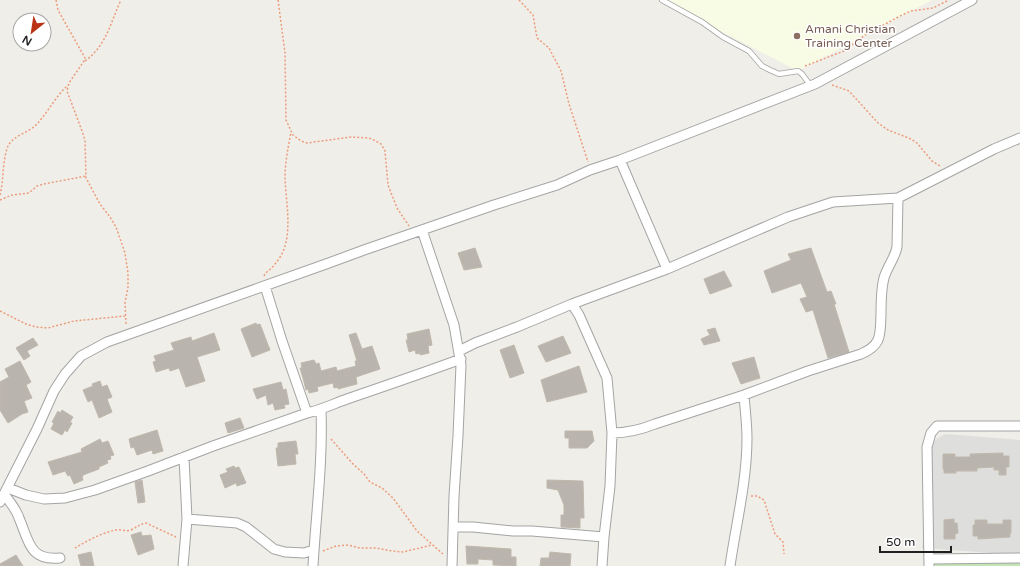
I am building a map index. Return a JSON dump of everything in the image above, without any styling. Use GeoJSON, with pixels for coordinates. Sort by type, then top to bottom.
{"type":"FeatureCollection","features":[{"type":"Feature","properties":{"kind":"street"},"geometry":{"type":"LineString","coordinates":[[4,490],[37,429],[54,391],[65,374],[81,356],[106,342],[494,205],[557,185],[590,170],[620,160],[811,86],[972,0]]}},
{"type":"Feature","properties":{"kind":"street"},"geometry":{"type":"LineString","coordinates":[[4,490],[44,499],[65,498],[95,490],[148,472],[184,457],[402,381],[460,355],[475,343],[572,304],[668,269],[788,217],[833,202],[898,198],[1020,138]]}},
{"type":"Feature","properties":{"kind":"street"},"geometry":{"type":"LineString","coordinates":[[620,160],[668,269]]}},
{"type":"Feature","properties":{"kind":"street"},"geometry":{"type":"LineString","coordinates":[[612,433],[640,430],[861,354],[874,347],[878,341],[881,331],[881,309],[884,278],[896,252],[898,198]]}},
{"type":"Feature","properties":{"kind":"street"},"geometry":{"type":"LineString","coordinates":[[418,232],[454,325],[462,365],[454,496],[452,564]]}},
{"type":"Feature","properties":{"kind":"street"},"geometry":{"type":"LineString","coordinates":[[264,286],[307,413]]}},
{"type":"Feature","properties":{"kind":"street"},"geometry":{"type":"LineString","coordinates":[[572,304],[579,316],[606,378],[612,433],[610,486],[602,566]]}},
{"type":"Feature","properties":{"kind":"street"},"geometry":{"type":"LineString","coordinates":[[730,566],[732,546],[738,523],[747,438],[744,395]]}},
{"type":"Feature","properties":{"kind":"street"},"geometry":{"type":"LineString","coordinates":[[313,566],[322,428],[321,410]]}},
{"type":"Feature","properties":{"kind":"street"},"geometry":{"type":"LineString","coordinates":[[1020,426],[936,426],[930,433],[927,447],[929,563],[1020,558]]}},
{"type":"Feature","properties":{"kind":"street"},"geometry":{"type":"LineString","coordinates":[[183,566],[187,519],[184,457]]}},
{"type":"Feature","properties":{"kind":"street"},"geometry":{"type":"LineString","coordinates":[[4,490],[18,516],[26,539],[32,550],[43,557],[60,558]]}},
{"type":"Feature","properties":{"kind":"street"},"geometry":{"type":"LineString","coordinates":[[187,519],[236,523],[246,527],[274,549],[285,552],[314,552]]}},
{"type":"Feature","properties":{"kind":"street"},"geometry":{"type":"LineString","coordinates":[[453,527],[604,536]]}},
{"type":"Feature","properties":{"kind":"lane"},"geometry":{"type":"LineString","coordinates":[[662,0],[702,22],[723,37],[749,51],[762,66],[779,74],[798,71],[811,86]]}},
{"type":"Feature","properties":{"kind":"path"},"geometry":{"type":"LineString","coordinates":[[56,0],[58,10],[80,48],[85,58],[84,61]]}},
{"type":"Feature","properties":{"kind":"path"},"geometry":{"type":"LineString","coordinates":[[0,195],[6,154],[9,144],[12,140],[29,131],[36,125],[61,91],[69,84],[84,61],[92,56],[103,43],[121,0]]}},
{"type":"Feature","properties":{"kind":"path"},"geometry":{"type":"LineString","coordinates":[[278,0],[285,53],[286,120],[291,132],[300,141],[307,142],[368,138],[381,144],[386,151],[388,185],[397,208],[418,232]]}},
{"type":"Feature","properties":{"kind":"path"},"geometry":{"type":"LineString","coordinates":[[519,0],[533,15],[537,38],[549,48],[561,71],[569,104],[585,148],[590,170]]}},
{"type":"Feature","properties":{"kind":"path"},"geometry":{"type":"LineString","coordinates":[[798,71],[819,60],[844,51],[865,35],[902,15],[911,11],[933,8],[948,0]]}},
{"type":"Feature","properties":{"kind":"path"},"geometry":{"type":"LineString","coordinates":[[820,82],[849,91],[878,124],[888,130],[911,139],[917,143],[932,161],[951,171]]}},
{"type":"Feature","properties":{"kind":"path"},"geometry":{"type":"LineString","coordinates":[[69,84],[68,91],[84,140],[86,176],[90,188],[116,227],[125,253],[128,272],[128,287],[125,303],[126,335]]}},
{"type":"Feature","properties":{"kind":"path"},"geometry":{"type":"LineString","coordinates":[[264,286],[265,274],[278,260],[285,246],[288,213],[285,177],[291,132]]}},
{"type":"Feature","properties":{"kind":"path"},"geometry":{"type":"LineString","coordinates":[[0,200],[12,195],[29,193],[37,186],[44,184],[86,176]]}},
{"type":"Feature","properties":{"kind":"path"},"geometry":{"type":"LineString","coordinates":[[0,311],[26,324],[48,328],[74,321],[126,316]]}},
{"type":"Feature","properties":{"kind":"path"},"geometry":{"type":"LineString","coordinates":[[322,428],[370,482],[382,488],[393,498],[417,531],[433,544],[452,564]]}},
{"type":"Feature","properties":{"kind":"path"},"geometry":{"type":"LineString","coordinates":[[741,497],[757,496],[764,500],[775,534],[783,542],[784,554]]}},
{"type":"Feature","properties":{"kind":"path"},"geometry":{"type":"LineString","coordinates":[[75,548],[112,531],[119,529],[131,530],[146,523],[186,540]]}},
{"type":"Feature","properties":{"kind":"path"},"geometry":{"type":"LineString","coordinates":[[314,552],[345,545],[403,552],[433,544]]}},
{"type":"Feature","properties":{"kind":"shaded area","name":"Amani Christian Training Center"},"geometry":{"type":"Polygon","coordinates":[[[660,0],[932,0],[798,71],[660,0]]]}},
{"type":"Feature","properties":{"kind":"shaded area"},"geometry":{"type":"Polygon","coordinates":[[[945,434],[1020,440],[1020,555],[922,548],[932,469],[932,447],[934,441],[945,434]]]}},
{"type":"Feature","properties":{"kind":"green space"},"geometry":{"type":"Polygon","coordinates":[[[926,563],[1020,563],[1020,566],[927,566],[926,563]]]}},
{"type":"Feature","properties":{"kind":"building"},"geometry":{"type":"Polygon","coordinates":[[[475,248],[482,267],[464,270],[458,253],[475,248]]]}},
{"type":"Feature","properties":{"kind":"building"},"geometry":{"type":"Polygon","coordinates":[[[811,248],[827,292],[831,291],[836,304],[834,304],[849,352],[828,358],[813,310],[806,312],[800,299],[807,297],[801,283],[772,293],[764,271],[791,260],[788,254],[811,248]]]}},
{"type":"Feature","properties":{"kind":"building"},"geometry":{"type":"Polygon","coordinates":[[[724,271],[732,286],[710,294],[704,279],[724,271]]]}},
{"type":"Feature","properties":{"kind":"building"},"geometry":{"type":"Polygon","coordinates":[[[256,323],[257,325],[260,324],[270,350],[252,357],[241,329],[256,323]]]}},
{"type":"Feature","properties":{"kind":"building"},"geometry":{"type":"Polygon","coordinates":[[[715,328],[720,341],[704,345],[701,339],[710,335],[707,330],[715,328]]]}},
{"type":"Feature","properties":{"kind":"building"},"geometry":{"type":"Polygon","coordinates":[[[429,329],[432,345],[428,346],[429,353],[420,355],[420,353],[416,354],[415,350],[409,352],[406,340],[408,340],[407,334],[429,329]]]}},
{"type":"Feature","properties":{"kind":"building"},"geometry":{"type":"Polygon","coordinates":[[[214,333],[220,350],[197,357],[205,381],[186,387],[179,368],[170,371],[169,368],[156,372],[153,362],[156,361],[154,356],[174,350],[171,343],[191,337],[192,341],[214,333]]]}},
{"type":"Feature","properties":{"kind":"building"},"geometry":{"type":"Polygon","coordinates":[[[356,333],[362,349],[372,346],[380,369],[356,377],[357,384],[338,389],[338,387],[334,388],[333,383],[317,387],[318,391],[309,393],[308,389],[306,390],[300,368],[302,368],[301,363],[314,360],[316,364],[319,363],[321,371],[336,367],[337,371],[356,366],[355,361],[357,361],[349,335],[356,333]]]}},
{"type":"Feature","properties":{"kind":"building"},"geometry":{"type":"Polygon","coordinates":[[[563,336],[571,353],[546,362],[538,346],[563,336]]]}},
{"type":"Feature","properties":{"kind":"building"},"geometry":{"type":"Polygon","coordinates":[[[33,338],[38,345],[27,351],[30,356],[24,360],[16,348],[33,338]]]}},
{"type":"Feature","properties":{"kind":"building"},"geometry":{"type":"Polygon","coordinates":[[[514,345],[524,373],[510,378],[500,350],[514,345]]]}},
{"type":"Feature","properties":{"kind":"building"},"geometry":{"type":"Polygon","coordinates":[[[754,357],[760,378],[741,384],[732,363],[754,357]]]}},
{"type":"Feature","properties":{"kind":"building"},"geometry":{"type":"Polygon","coordinates":[[[20,361],[31,382],[26,385],[32,398],[24,401],[28,412],[8,423],[0,410],[0,382],[9,377],[5,369],[20,361]]]}},
{"type":"Feature","properties":{"kind":"building"},"geometry":{"type":"Polygon","coordinates":[[[579,366],[587,392],[547,402],[541,380],[579,366]]]}},
{"type":"Feature","properties":{"kind":"building"},"geometry":{"type":"Polygon","coordinates":[[[100,381],[102,387],[107,385],[112,397],[107,399],[112,412],[99,418],[92,400],[88,402],[83,390],[100,381]]]}},
{"type":"Feature","properties":{"kind":"building"},"geometry":{"type":"Polygon","coordinates":[[[281,382],[283,390],[286,389],[289,404],[284,405],[285,408],[275,410],[273,403],[268,405],[266,395],[257,399],[253,389],[281,382]]]}},
{"type":"Feature","properties":{"kind":"building"},"geometry":{"type":"Polygon","coordinates":[[[62,410],[73,417],[70,422],[72,423],[67,432],[65,430],[62,435],[51,429],[54,423],[52,422],[58,411],[60,413],[62,410]]]}},
{"type":"Feature","properties":{"kind":"building"},"geometry":{"type":"Polygon","coordinates":[[[240,418],[244,428],[228,433],[225,423],[240,418]]]}},
{"type":"Feature","properties":{"kind":"building"},"geometry":{"type":"Polygon","coordinates":[[[157,430],[163,451],[153,454],[152,450],[137,455],[134,447],[131,448],[129,439],[157,430]]]}},
{"type":"Feature","properties":{"kind":"building"},"geometry":{"type":"Polygon","coordinates":[[[565,431],[592,431],[594,441],[587,448],[569,448],[569,438],[565,438],[565,431]]]}},
{"type":"Feature","properties":{"kind":"building"},"geometry":{"type":"Polygon","coordinates":[[[100,439],[102,443],[108,441],[114,455],[110,456],[111,459],[107,460],[108,463],[99,467],[99,469],[83,475],[83,480],[74,484],[70,475],[68,476],[65,471],[53,475],[48,462],[82,452],[81,449],[100,439]]]}},
{"type":"Feature","properties":{"kind":"building"},"geometry":{"type":"Polygon","coordinates":[[[296,441],[298,454],[295,454],[296,464],[278,466],[276,448],[278,448],[278,443],[296,441]]]}},
{"type":"Feature","properties":{"kind":"building"},"geometry":{"type":"Polygon","coordinates":[[[1003,453],[1003,456],[1009,456],[1009,467],[1006,467],[1006,475],[999,475],[999,470],[994,470],[994,467],[977,468],[977,471],[956,471],[956,473],[944,473],[943,454],[955,454],[955,457],[970,457],[970,454],[1003,453]]]}},
{"type":"Feature","properties":{"kind":"building"},"geometry":{"type":"Polygon","coordinates":[[[234,466],[235,468],[239,467],[246,483],[237,486],[236,483],[225,488],[220,475],[228,472],[226,469],[234,466]]]}},
{"type":"Feature","properties":{"kind":"building"},"geometry":{"type":"Polygon","coordinates":[[[142,480],[145,502],[138,503],[135,482],[142,480]]]}},
{"type":"Feature","properties":{"kind":"building"},"geometry":{"type":"Polygon","coordinates":[[[547,480],[583,481],[584,518],[580,518],[580,528],[561,527],[561,515],[564,515],[564,505],[558,490],[547,488],[547,480]]]}},
{"type":"Feature","properties":{"kind":"building"},"geometry":{"type":"Polygon","coordinates":[[[954,519],[954,523],[957,523],[958,533],[955,534],[955,539],[944,539],[944,520],[954,519]]]}},
{"type":"Feature","properties":{"kind":"building"},"geometry":{"type":"Polygon","coordinates":[[[975,520],[987,520],[987,524],[1003,524],[1003,520],[1011,520],[1010,537],[978,539],[978,536],[973,536],[973,525],[975,525],[975,520]]]}},
{"type":"Feature","properties":{"kind":"building"},"geometry":{"type":"Polygon","coordinates":[[[141,532],[142,536],[151,535],[154,549],[138,555],[131,535],[141,532]]]}},
{"type":"Feature","properties":{"kind":"building"},"geometry":{"type":"Polygon","coordinates":[[[466,546],[511,549],[511,557],[516,557],[516,566],[493,565],[493,560],[478,559],[478,564],[467,564],[466,546]]]}},
{"type":"Feature","properties":{"kind":"building"},"geometry":{"type":"Polygon","coordinates":[[[91,552],[94,566],[81,566],[78,555],[91,552]]]}},
{"type":"Feature","properties":{"kind":"building"},"geometry":{"type":"Polygon","coordinates":[[[550,552],[571,554],[570,566],[540,566],[541,558],[549,558],[550,552]]]}},
{"type":"Feature","properties":{"kind":"building"},"geometry":{"type":"Polygon","coordinates":[[[16,555],[23,566],[0,566],[0,564],[16,555]]]}},
{"type":"Feature","properties":{"kind":"place","name":"Amani Christian Training Center"},"geometry":{"type":"Point","coordinates":[797,36]}}]}
